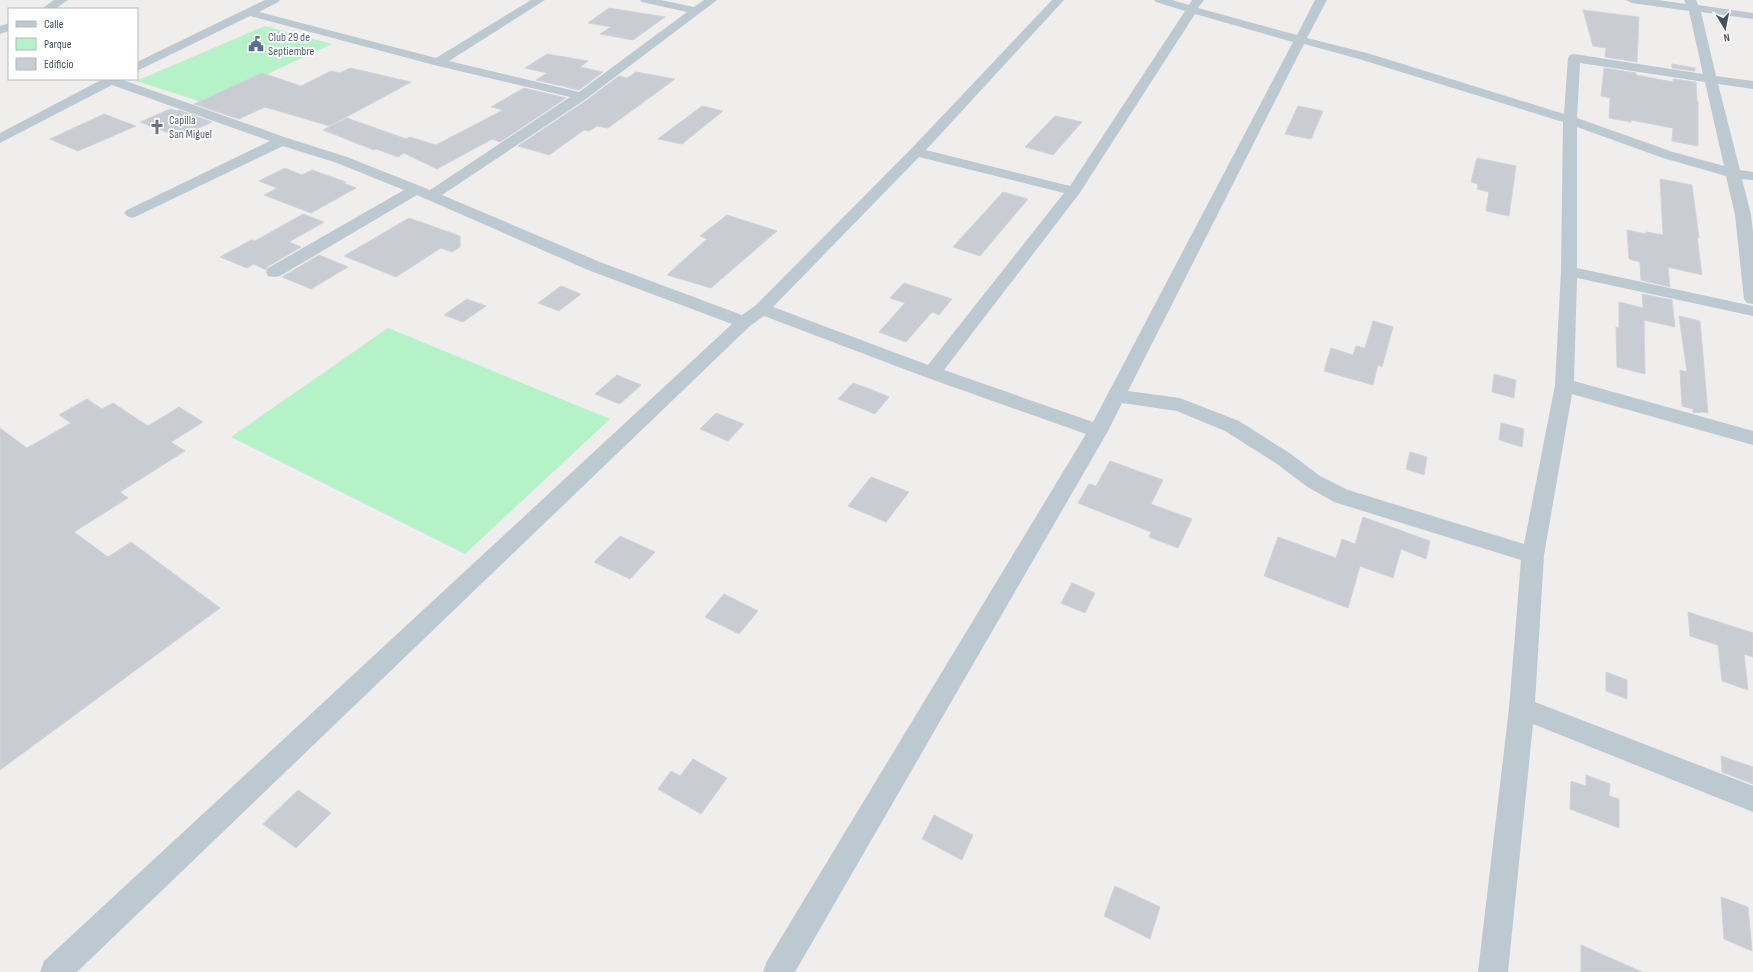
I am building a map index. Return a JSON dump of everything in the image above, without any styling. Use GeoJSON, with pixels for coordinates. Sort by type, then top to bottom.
{"type":"FeatureCollection","features":[{"type":"Feature","properties":{"kind":"street"},"geometry":{"type":"LineString","coordinates":[[48,8],[62,0]]}},
{"type":"Feature","properties":{"kind":"street"},"geometry":{"type":"LineString","coordinates":[[138,67],[274,0]]}},
{"type":"Feature","properties":{"kind":"street"},"geometry":{"type":"LineString","coordinates":[[438,62],[539,0]]}},
{"type":"Feature","properties":{"kind":"street"},"geometry":{"type":"LineString","coordinates":[[646,0],[696,11]]}},
{"type":"Feature","properties":{"kind":"street"},"geometry":{"type":"LineString","coordinates":[[431,196],[581,96],[711,0]]}},
{"type":"Feature","properties":{"kind":"street"},"geometry":{"type":"LineString","coordinates":[[55,972],[744,322],[762,309],[916,152],[1058,0]]}},
{"type":"Feature","properties":{"kind":"street"},"geometry":{"type":"LineString","coordinates":[[1160,0],[1195,4],[1239,24],[1363,56],[1570,120],[1668,155],[1732,173],[1753,176]]}},
{"type":"Feature","properties":{"kind":"street"},"geometry":{"type":"LineString","coordinates":[[778,972],[1098,431],[1321,0]]}},
{"type":"Feature","properties":{"kind":"street"},"geometry":{"type":"LineString","coordinates":[[1632,0],[1692,4],[1753,16]]}},
{"type":"Feature","properties":{"kind":"street"},"geometry":{"type":"LineString","coordinates":[[932,373],[1074,191],[1195,4]]}},
{"type":"Feature","properties":{"kind":"street"},"geometry":{"type":"LineString","coordinates":[[1692,4],[1732,173],[1748,216],[1753,299]]}},
{"type":"Feature","properties":{"kind":"street"},"geometry":{"type":"LineString","coordinates":[[248,12],[438,62],[581,96]]}},
{"type":"Feature","properties":{"kind":"street"},"geometry":{"type":"LineString","coordinates":[[1493,972],[1522,708],[1533,555],[1564,385],[1569,271],[1570,120],[1574,58],[1753,85]]}},
{"type":"Feature","properties":{"kind":"street"},"geometry":{"type":"LineString","coordinates":[[0,139],[112,80],[282,141],[342,160],[431,196],[594,266],[744,322]]}},
{"type":"Feature","properties":{"kind":"street"},"geometry":{"type":"LineString","coordinates":[[132,213],[282,141]]}},
{"type":"Feature","properties":{"kind":"street"},"geometry":{"type":"LineString","coordinates":[[916,152],[1074,191]]}},
{"type":"Feature","properties":{"kind":"street"},"geometry":{"type":"LineString","coordinates":[[274,272],[415,190]]}},
{"type":"Feature","properties":{"kind":"street"},"geometry":{"type":"LineString","coordinates":[[1569,271],[1753,311]]}},
{"type":"Feature","properties":{"kind":"street"},"geometry":{"type":"LineString","coordinates":[[762,309],[932,373],[1098,431]]}},
{"type":"Feature","properties":{"kind":"street"},"geometry":{"type":"LineString","coordinates":[[1564,385],[1753,438]]}},
{"type":"Feature","properties":{"kind":"street"},"geometry":{"type":"LineString","coordinates":[[1116,396],[1180,405],[1232,426],[1284,459],[1313,481],[1342,496],[1533,555]]}},
{"type":"Feature","properties":{"kind":"street"},"geometry":{"type":"LineString","coordinates":[[1522,708],[1753,799]]}},
{"type":"Feature","properties":{"kind":"green space"},"geometry":{"type":"Polygon","coordinates":[[[265,26],[332,44],[205,103],[136,81],[265,26]]]}},
{"type":"Feature","properties":{"kind":"green space"},"geometry":{"type":"Polygon","coordinates":[[[388,328],[610,419],[465,554],[231,437],[388,328]]]}},
{"type":"Feature","properties":{"kind":"building"},"geometry":{"type":"Polygon","coordinates":[[[609,8],[665,17],[633,40],[600,34],[611,27],[588,23],[609,8]]]}},
{"type":"Feature","properties":{"kind":"building"},"geometry":{"type":"Polygon","coordinates":[[[1583,10],[1639,17],[1637,62],[1605,57],[1606,48],[1593,46],[1583,10]]]}},
{"type":"Feature","properties":{"kind":"building"},"geometry":{"type":"Polygon","coordinates":[[[547,54],[588,61],[580,67],[603,72],[579,90],[536,80],[547,73],[525,68],[547,54]]]}},
{"type":"Feature","properties":{"kind":"building"},"geometry":{"type":"Polygon","coordinates":[[[1672,64],[1695,68],[1695,71],[1672,68],[1672,64]]]}},
{"type":"Feature","properties":{"kind":"building"},"geometry":{"type":"Polygon","coordinates":[[[350,68],[411,82],[330,126],[265,107],[239,119],[194,104],[262,73],[301,86],[331,71],[340,73],[350,68]]]}},
{"type":"Feature","properties":{"kind":"building"},"geometry":{"type":"Polygon","coordinates":[[[1604,68],[1636,73],[1636,75],[1673,82],[1673,79],[1696,82],[1698,101],[1698,146],[1672,141],[1673,128],[1631,120],[1631,122],[1609,118],[1610,98],[1601,96],[1604,68]]]}},
{"type":"Feature","properties":{"kind":"building"},"geometry":{"type":"Polygon","coordinates":[[[636,72],[675,79],[608,128],[597,126],[589,131],[584,130],[549,155],[518,146],[587,100],[619,76],[627,78],[636,72]]]}},
{"type":"Feature","properties":{"kind":"building"},"geometry":{"type":"Polygon","coordinates":[[[524,88],[566,98],[500,142],[492,139],[437,169],[404,153],[398,157],[376,149],[374,150],[323,130],[347,118],[406,139],[410,137],[436,145],[503,110],[491,107],[524,88]]]}},
{"type":"Feature","properties":{"kind":"building"},"geometry":{"type":"Polygon","coordinates":[[[702,106],[723,111],[682,144],[658,139],[702,106]]]}},
{"type":"Feature","properties":{"kind":"building"},"geometry":{"type":"Polygon","coordinates":[[[1298,106],[1323,111],[1311,139],[1285,134],[1298,106]]]}},
{"type":"Feature","properties":{"kind":"building"},"geometry":{"type":"Polygon","coordinates":[[[170,109],[177,111],[179,110],[212,122],[179,137],[140,122],[170,109]]]}},
{"type":"Feature","properties":{"kind":"building"},"geometry":{"type":"Polygon","coordinates":[[[104,114],[136,126],[78,151],[50,139],[104,114]]]}},
{"type":"Feature","properties":{"kind":"building"},"geometry":{"type":"Polygon","coordinates":[[[1055,116],[1082,122],[1053,155],[1025,147],[1055,116]]]}},
{"type":"Feature","properties":{"kind":"building"},"geometry":{"type":"Polygon","coordinates":[[[1477,158],[1516,166],[1509,216],[1486,211],[1489,192],[1477,189],[1478,184],[1471,182],[1477,158]]]}},
{"type":"Feature","properties":{"kind":"building"},"geometry":{"type":"Polygon","coordinates":[[[285,168],[302,175],[312,170],[346,182],[344,183],[356,188],[311,213],[264,195],[277,188],[259,181],[285,168]]]}},
{"type":"Feature","properties":{"kind":"building"},"geometry":{"type":"Polygon","coordinates":[[[1660,179],[1692,185],[1699,238],[1697,237],[1702,275],[1668,267],[1670,287],[1641,280],[1640,262],[1629,259],[1627,230],[1646,234],[1646,232],[1663,235],[1660,179]]]}},
{"type":"Feature","properties":{"kind":"building"},"geometry":{"type":"Polygon","coordinates":[[[1003,192],[1028,199],[980,256],[953,247],[1003,192]]]}},
{"type":"Feature","properties":{"kind":"building"},"geometry":{"type":"Polygon","coordinates":[[[303,214],[324,222],[289,242],[301,247],[267,267],[266,270],[254,264],[247,268],[220,257],[251,240],[255,241],[303,214]]]}},
{"type":"Feature","properties":{"kind":"building"},"geometry":{"type":"Polygon","coordinates":[[[727,215],[777,231],[711,288],[667,275],[707,239],[700,236],[727,215]]]}},
{"type":"Feature","properties":{"kind":"building"},"geometry":{"type":"Polygon","coordinates":[[[409,218],[460,236],[460,247],[452,252],[441,248],[396,277],[344,256],[409,218]]]}},
{"type":"Feature","properties":{"kind":"building"},"geometry":{"type":"Polygon","coordinates":[[[319,255],[348,267],[311,289],[282,277],[319,255]]]}},
{"type":"Feature","properties":{"kind":"building"},"geometry":{"type":"Polygon","coordinates":[[[904,283],[952,299],[939,315],[932,312],[906,342],[879,332],[905,303],[890,298],[904,283]]]}},
{"type":"Feature","properties":{"kind":"building"},"geometry":{"type":"Polygon","coordinates":[[[561,286],[581,294],[559,311],[538,303],[561,286]]]}},
{"type":"Feature","properties":{"kind":"building"},"geometry":{"type":"Polygon","coordinates":[[[1642,294],[1672,300],[1675,327],[1644,320],[1645,374],[1617,367],[1616,327],[1619,328],[1619,302],[1643,308],[1642,294]]]}},
{"type":"Feature","properties":{"kind":"building"},"geometry":{"type":"Polygon","coordinates":[[[467,299],[486,306],[463,322],[444,315],[467,299]]]}},
{"type":"Feature","properties":{"kind":"building"},"geometry":{"type":"Polygon","coordinates":[[[1679,316],[1700,321],[1708,413],[1693,413],[1693,409],[1682,406],[1680,370],[1687,372],[1679,316]]]}},
{"type":"Feature","properties":{"kind":"building"},"geometry":{"type":"Polygon","coordinates":[[[1373,321],[1393,327],[1382,367],[1378,365],[1373,385],[1324,371],[1331,348],[1353,355],[1356,346],[1365,348],[1373,321]]]}},
{"type":"Feature","properties":{"kind":"building"},"geometry":{"type":"Polygon","coordinates":[[[1494,374],[1516,380],[1514,398],[1492,392],[1494,374]]]}},
{"type":"Feature","properties":{"kind":"building"},"geometry":{"type":"Polygon","coordinates":[[[617,375],[641,385],[620,404],[595,394],[617,375]]]}},
{"type":"Feature","properties":{"kind":"building"},"geometry":{"type":"Polygon","coordinates":[[[853,383],[889,397],[875,414],[838,399],[853,383]]]}},
{"type":"Feature","properties":{"kind":"building"},"geometry":{"type":"Polygon","coordinates":[[[87,399],[102,409],[113,403],[148,426],[179,407],[203,422],[171,442],[185,451],[120,492],[128,498],[74,532],[108,557],[131,542],[220,608],[0,770],[0,428],[27,448],[71,423],[59,415],[87,399]]]}},
{"type":"Feature","properties":{"kind":"building"},"geometry":{"type":"Polygon","coordinates":[[[716,413],[744,424],[728,441],[700,429],[716,413]]]}},
{"type":"Feature","properties":{"kind":"building"},"geometry":{"type":"Polygon","coordinates":[[[1501,423],[1524,429],[1522,447],[1499,440],[1501,423]]]}},
{"type":"Feature","properties":{"kind":"building"},"geometry":{"type":"Polygon","coordinates":[[[1410,452],[1427,457],[1424,475],[1406,469],[1410,452]]]}},
{"type":"Feature","properties":{"kind":"building"},"geometry":{"type":"Polygon","coordinates":[[[1110,461],[1163,480],[1151,504],[1192,519],[1178,548],[1149,537],[1151,532],[1078,503],[1089,484],[1096,486],[1110,461]]]}},
{"type":"Feature","properties":{"kind":"building"},"geometry":{"type":"Polygon","coordinates":[[[871,477],[909,492],[886,522],[848,506],[871,477]]]}},
{"type":"Feature","properties":{"kind":"building"},"geometry":{"type":"Polygon","coordinates":[[[1363,517],[1430,541],[1426,559],[1401,549],[1393,578],[1360,566],[1348,608],[1264,576],[1278,537],[1336,558],[1342,539],[1355,544],[1363,517]]]}},
{"type":"Feature","properties":{"kind":"building"},"geometry":{"type":"Polygon","coordinates":[[[620,536],[655,552],[630,579],[594,562],[620,536]]]}},
{"type":"Feature","properties":{"kind":"building"},"geometry":{"type":"Polygon","coordinates":[[[1072,583],[1095,593],[1085,613],[1061,603],[1072,583]]]}},
{"type":"Feature","properties":{"kind":"building"},"geometry":{"type":"Polygon","coordinates":[[[724,594],[758,611],[739,634],[705,617],[724,594]]]}},
{"type":"Feature","properties":{"kind":"building"},"geometry":{"type":"Polygon","coordinates":[[[1688,612],[1753,633],[1753,657],[1744,654],[1748,690],[1722,681],[1718,645],[1690,636],[1688,612]]]}},
{"type":"Feature","properties":{"kind":"building"},"geometry":{"type":"Polygon","coordinates":[[[1606,672],[1627,680],[1627,699],[1606,691],[1606,672]]]}},
{"type":"Feature","properties":{"kind":"building"},"geometry":{"type":"Polygon","coordinates":[[[1721,756],[1753,767],[1753,784],[1722,772],[1721,756]]]}},
{"type":"Feature","properties":{"kind":"building"},"geometry":{"type":"Polygon","coordinates":[[[693,759],[727,778],[701,814],[658,789],[671,771],[680,776],[693,759]]]}},
{"type":"Feature","properties":{"kind":"building"},"geometry":{"type":"Polygon","coordinates":[[[1586,775],[1610,784],[1609,796],[1619,799],[1619,828],[1570,809],[1571,781],[1586,786],[1586,775]]]}},
{"type":"Feature","properties":{"kind":"building"},"geometry":{"type":"Polygon","coordinates":[[[298,790],[331,813],[296,848],[263,824],[298,790]]]}},
{"type":"Feature","properties":{"kind":"building"},"geometry":{"type":"Polygon","coordinates":[[[934,815],[973,835],[962,860],[922,839],[934,815]]]}},
{"type":"Feature","properties":{"kind":"building"},"geometry":{"type":"Polygon","coordinates":[[[1115,886],[1160,907],[1150,939],[1104,916],[1115,886]]]}},
{"type":"Feature","properties":{"kind":"building"},"geometry":{"type":"Polygon","coordinates":[[[1721,897],[1748,907],[1752,951],[1724,939],[1721,897]]]}},
{"type":"Feature","properties":{"kind":"building"},"geometry":{"type":"Polygon","coordinates":[[[1581,945],[1642,972],[1581,972],[1581,945]]]}},
{"type":"Feature","properties":{"kind":"place","name":"Club 29 de Septiembre"},"geometry":{"type":"Point","coordinates":[256,44]}},
{"type":"Feature","properties":{"kind":"place","name":"Capilla San Miguel"},"geometry":{"type":"Point","coordinates":[157,127]}}]}
